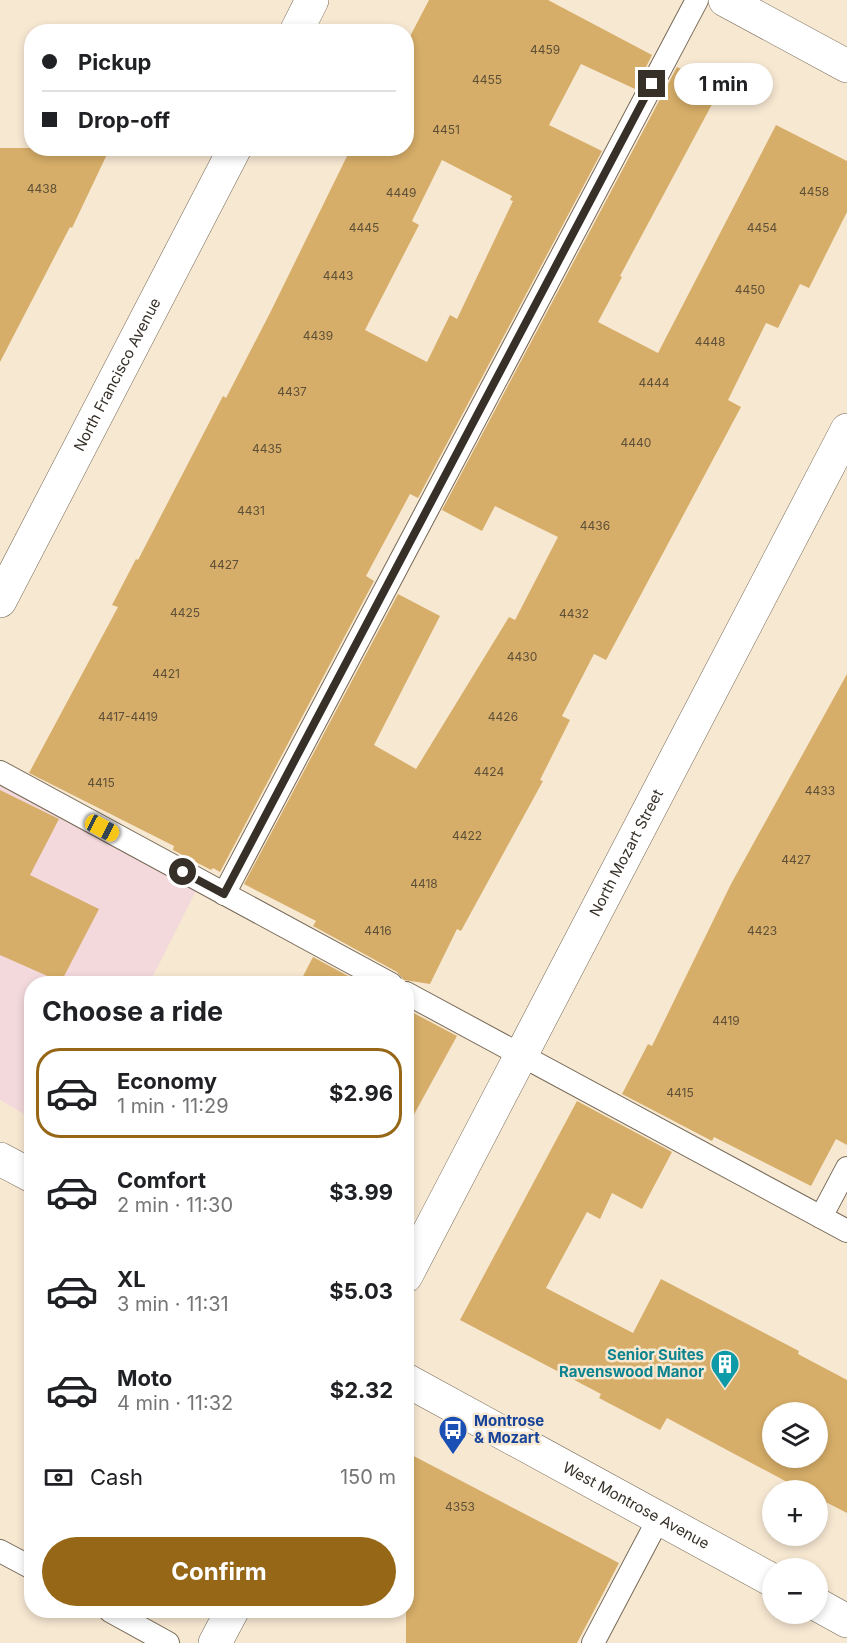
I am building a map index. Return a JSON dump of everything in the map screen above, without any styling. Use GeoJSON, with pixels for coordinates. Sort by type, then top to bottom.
{"type":"FeatureCollection","features":[{"type":"Feature","properties":{"kind":"street"},"geometry":{"type":"LineString","coordinates":[[300,24],[312,0]]}},
{"type":"Feature","properties":{"kind":"street"},"geometry":{"type":"LineString","coordinates":[[725,0],[847,66]]}},
{"type":"Feature","properties":{"kind":"street","name":"North Francisco Avenue"},"geometry":{"type":"LineString","coordinates":[[0,602],[231,156]]}},
{"type":"Feature","properties":{"kind":"street","name":"North Mozart Street"},"geometry":{"type":"LineString","coordinates":[[414,1261],[847,430]]}},
{"type":"Feature","properties":{"kind":"street"},"geometry":{"type":"LineString","coordinates":[[0,1159],[24,1172]]}},
{"type":"Feature","properties":{"kind":"street","name":"West Montrose Avenue"},"geometry":{"type":"LineString","coordinates":[[414,1384],[762,1575]]}},
{"type":"Feature","properties":{"kind":"street"},"geometry":{"type":"LineString","coordinates":[[828,1611],[847,1621]]}},
{"type":"Feature","properties":{"kind":"street"},"geometry":{"type":"LineString","coordinates":[[215,1643],[228,1618]]}},
{"type":"Feature","properties":{"kind":"lane"},"geometry":{"type":"LineString","coordinates":[[224,894],[697,0]]}},
{"type":"Feature","properties":{"kind":"lane"},"geometry":{"type":"LineString","coordinates":[[0,772],[376,976]]}},
{"type":"Feature","properties":{"kind":"lane"},"geometry":{"type":"LineString","coordinates":[[414,997],[847,1231]]}},
{"type":"Feature","properties":{"kind":"lane"},"geometry":{"type":"LineString","coordinates":[[821,1217],[847,1168]]}},
{"type":"Feature","properties":{"kind":"lane"},"geometry":{"type":"LineString","coordinates":[[593,1643],[659,1518]]}},
{"type":"Feature","properties":{"kind":"lane"},"geometry":{"type":"LineString","coordinates":[[0,1551],[24,1564]]}},
{"type":"Feature","properties":{"kind":"lane"},"geometry":{"type":"LineString","coordinates":[[123,1618],[168,1643]]}},
{"type":"Feature","properties":{"kind":"shaded area"},"geometry":{"type":"Polygon","coordinates":[[[0,777],[199,885],[153,976],[24,976],[24,1114],[0,1100],[0,777]]]}},
{"type":"Feature","properties":{"kind":"building"},"geometry":{"type":"Polygon","coordinates":[[[429,0],[548,0],[652,55],[635,89],[581,64],[549,125],[602,151],[418,498],[410,494],[366,576],[374,581],[220,872],[213,868],[211,870],[173,850],[174,846],[29,773],[118,607],[112,605],[136,559],[138,560],[223,396],[226,398],[347,156],[414,156],[414,29],[429,0]],[[442,160],[412,221],[419,225],[365,330],[427,362],[450,315],[457,319],[513,201],[510,200],[512,196],[442,160]]]}},
{"type":"Feature","properties":{"kind":"building"},"geometry":{"type":"Polygon","coordinates":[[[677,67],[714,85],[710,92],[717,95],[620,276],[622,277],[598,322],[658,353],[776,125],[847,161],[847,212],[809,288],[800,284],[778,328],[766,323],[728,400],[741,407],[606,660],[594,654],[562,716],[570,720],[540,780],[543,781],[461,931],[457,929],[430,984],[414,982],[414,976],[400,976],[313,926],[316,921],[244,884],[398,594],[440,616],[374,745],[416,769],[509,617],[515,620],[558,537],[495,506],[482,531],[442,510],[677,67]]]}},
{"type":"Feature","properties":{"kind":"building"},"geometry":{"type":"Polygon","coordinates":[[[0,148],[24,148],[24,156],[106,156],[72,228],[70,227],[0,362],[0,148]]]}},
{"type":"Feature","properties":{"kind":"building"},"geometry":{"type":"Polygon","coordinates":[[[847,674],[847,1145],[836,1139],[811,1186],[714,1137],[712,1141],[622,1094],[648,1044],[652,1046],[731,884],[847,674]]]}},
{"type":"Feature","properties":{"kind":"building"},"geometry":{"type":"Polygon","coordinates":[[[0,790],[59,819],[30,875],[99,909],[64,976],[47,976],[0,955],[0,790]]]}},
{"type":"Feature","properties":{"kind":"building"},"geometry":{"type":"Polygon","coordinates":[[[313,957],[348,976],[303,976],[313,957]]]}},
{"type":"Feature","properties":{"kind":"building"},"geometry":{"type":"Polygon","coordinates":[[[414,1013],[457,1036],[414,1114],[414,1013]]]}},
{"type":"Feature","properties":{"kind":"building"},"geometry":{"type":"Polygon","coordinates":[[[577,1101],[672,1152],[642,1209],[612,1193],[600,1219],[587,1212],[546,1288],[633,1333],[661,1279],[799,1351],[798,1354],[847,1380],[847,1513],[828,1503],[828,1480],[783,1480],[667,1418],[660,1430],[599,1398],[601,1394],[460,1320],[577,1101]]]}},
{"type":"Feature","properties":{"kind":"building"},"geometry":{"type":"Polygon","coordinates":[[[414,1456],[619,1563],[577,1643],[406,1643],[406,1618],[414,1618],[414,1456]]]}},
{"type":"Feature","properties":{"kind":"place","name":"Senior Suites Ravenswood Manor"},"geometry":{"type":"Point","coordinates":[725,1390]}},
{"type":"Feature","properties":{"kind":"place","name":"Montrose & Mozart"},"geometry":{"type":"Point","coordinates":[453,1456]}},
{"type":"Feature","properties":{"kind":"route"},"geometry":{"type":"LineString","coordinates":[[183,872],[224,894],[652,84]]}}]}
